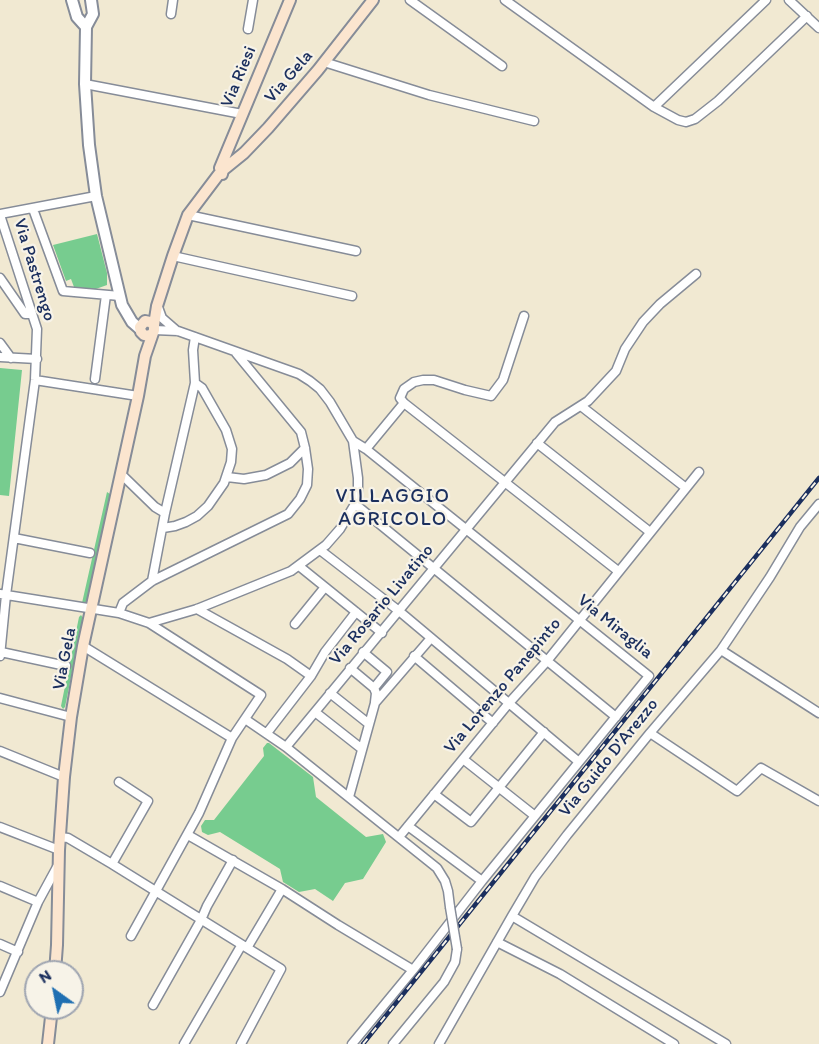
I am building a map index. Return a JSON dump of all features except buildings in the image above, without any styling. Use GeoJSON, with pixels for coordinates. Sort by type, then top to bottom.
{"type":"FeatureCollection","features":[{"type":"Feature","properties":{"kind":"main road","name":"Via Riesi"},"geometry":{"type":"LineString","coordinates":[[221,170],[290,0]]}},
{"type":"Feature","properties":{"kind":"main road","name":"Via Gela"},"geometry":{"type":"LineString","coordinates":[[56,960],[59,850],[71,717],[83,646],[146,356],[148,328],[188,215],[221,170],[244,153],[324,62],[373,0]]}},
{"type":"Feature","properties":{"kind":"main road"},"geometry":{"type":"LineString","coordinates":[[48,1044],[51,1020]]}},
{"type":"Feature","properties":{"kind":"street"},"geometry":{"type":"LineString","coordinates":[[72,0],[77,17],[86,27]]}},
{"type":"Feature","properties":{"kind":"street"},"geometry":{"type":"LineString","coordinates":[[92,0],[93,14],[86,27],[85,84],[89,145],[96,196],[122,305],[127,312],[148,328],[178,331],[299,374],[310,381],[330,402],[353,441],[358,478],[355,504],[340,529],[320,550],[299,566],[197,609],[149,622]]}},
{"type":"Feature","properties":{"kind":"street"},"geometry":{"type":"LineString","coordinates":[[171,14],[173,0]]}},
{"type":"Feature","properties":{"kind":"street"},"geometry":{"type":"LineString","coordinates":[[248,29],[253,0]]}},
{"type":"Feature","properties":{"kind":"street"},"geometry":{"type":"LineString","coordinates":[[410,0],[502,66]]}},
{"type":"Feature","properties":{"kind":"street"},"geometry":{"type":"LineString","coordinates":[[505,0],[654,107],[686,122],[695,119],[718,101],[807,16]]}},
{"type":"Feature","properties":{"kind":"street"},"geometry":{"type":"LineString","coordinates":[[654,107],[766,0]]}},
{"type":"Feature","properties":{"kind":"street"},"geometry":{"type":"LineString","coordinates":[[789,0],[819,28]]}},
{"type":"Feature","properties":{"kind":"street"},"geometry":{"type":"LineString","coordinates":[[324,62],[429,94],[534,121]]}},
{"type":"Feature","properties":{"kind":"street"},"geometry":{"type":"LineString","coordinates":[[85,84],[242,114]]}},
{"type":"Feature","properties":{"kind":"street"},"geometry":{"type":"LineString","coordinates":[[0,215],[96,196]]}},
{"type":"Feature","properties":{"kind":"street"},"geometry":{"type":"LineString","coordinates":[[33,209],[63,291],[120,296]]}},
{"type":"Feature","properties":{"kind":"street","name":"Via Pastrengo"},"geometry":{"type":"LineString","coordinates":[[0,215],[37,329],[35,380],[14,538],[3,594],[1,654]]}},
{"type":"Feature","properties":{"kind":"street"},"geometry":{"type":"LineString","coordinates":[[188,215],[356,251]]}},
{"type":"Feature","properties":{"kind":"street"},"geometry":{"type":"LineString","coordinates":[[173,256],[352,296]]}},
{"type":"Feature","properties":{"kind":"street","name":"Via Rosario Livatino"},"geometry":{"type":"LineString","coordinates":[[286,747],[363,652],[382,633],[434,570],[537,442],[555,422],[588,401],[616,370],[625,349],[643,322],[666,298],[696,274]]}},
{"type":"Feature","properties":{"kind":"street"},"geometry":{"type":"LineString","coordinates":[[0,278],[25,314],[32,315]]}},
{"type":"Feature","properties":{"kind":"street"},"geometry":{"type":"LineString","coordinates":[[95,379],[106,295]]}},
{"type":"Feature","properties":{"kind":"street"},"geometry":{"type":"LineString","coordinates":[[157,306],[162,318],[178,331]]}},
{"type":"Feature","properties":{"kind":"street"},"geometry":{"type":"LineString","coordinates":[[524,315],[503,380],[491,396],[434,380],[423,380],[414,382],[404,389],[400,398],[618,572]]}},
{"type":"Feature","properties":{"kind":"street"},"geometry":{"type":"LineString","coordinates":[[152,581],[195,383],[192,350],[195,337]]}},
{"type":"Feature","properties":{"kind":"street"},"geometry":{"type":"LineString","coordinates":[[0,343],[11,358]]}},
{"type":"Feature","properties":{"kind":"street"},"geometry":{"type":"LineString","coordinates":[[119,614],[123,603],[152,581],[288,514],[300,499],[307,485],[305,447],[301,432],[236,352]]}},
{"type":"Feature","properties":{"kind":"street"},"geometry":{"type":"LineString","coordinates":[[0,357],[37,359]]}},
{"type":"Feature","properties":{"kind":"street"},"geometry":{"type":"LineString","coordinates":[[35,380],[138,396]]}},
{"type":"Feature","properties":{"kind":"street"},"geometry":{"type":"LineString","coordinates":[[163,528],[186,522],[204,510],[214,500],[227,477],[231,462],[230,441],[226,430],[202,388],[195,383]]}},
{"type":"Feature","properties":{"kind":"street"},"geometry":{"type":"LineString","coordinates":[[366,449],[404,403]]}},
{"type":"Feature","properties":{"kind":"street"},"geometry":{"type":"LineString","coordinates":[[580,406],[686,488]]}},
{"type":"Feature","properties":{"kind":"street","name":"Via Miraglia"},"geometry":{"type":"LineString","coordinates":[[352,1044],[649,676],[366,449],[353,441]]}},
{"type":"Feature","properties":{"kind":"street"},"geometry":{"type":"LineString","coordinates":[[537,442],[650,532]]}},
{"type":"Feature","properties":{"kind":"street"},"geometry":{"type":"LineString","coordinates":[[227,477],[244,479],[266,475],[290,463],[305,447]]}},
{"type":"Feature","properties":{"kind":"street"},"geometry":{"type":"LineString","coordinates":[[290,463],[297,464],[308,476]]}},
{"type":"Feature","properties":{"kind":"street","name":"Via Lorenzo Panepinto"},"geometry":{"type":"LineString","coordinates":[[399,837],[509,703],[547,661],[699,471]]}},
{"type":"Feature","properties":{"kind":"street"},"geometry":{"type":"LineString","coordinates":[[121,474],[155,507],[165,513]]}},
{"type":"Feature","properties":{"kind":"street"},"geometry":{"type":"LineString","coordinates":[[355,504],[616,717]]}},
{"type":"Feature","properties":{"kind":"street","name":"Via Guido D'Arezzo"},"geometry":{"type":"LineString","coordinates":[[440,1044],[535,877],[650,733],[721,650],[800,527],[819,504]]}},
{"type":"Feature","properties":{"kind":"street"},"geometry":{"type":"LineString","coordinates":[[14,538],[90,553]]}},
{"type":"Feature","properties":{"kind":"street"},"geometry":{"type":"LineString","coordinates":[[320,550],[431,638],[579,762]]}},
{"type":"Feature","properties":{"kind":"street"},"geometry":{"type":"LineString","coordinates":[[299,566],[382,633]]}},
{"type":"Feature","properties":{"kind":"street"},"geometry":{"type":"LineString","coordinates":[[295,624],[325,588]]}},
{"type":"Feature","properties":{"kind":"street"},"geometry":{"type":"LineString","coordinates":[[3,594],[119,614],[149,622],[261,694],[232,738],[188,835],[131,936]]}},
{"type":"Feature","properties":{"kind":"street"},"geometry":{"type":"LineString","coordinates":[[197,609],[287,659],[310,676]]}},
{"type":"Feature","properties":{"kind":"street"},"geometry":{"type":"LineString","coordinates":[[267,733],[325,652],[357,612]]}},
{"type":"Feature","properties":{"kind":"street"},"geometry":{"type":"LineString","coordinates":[[375,703],[431,638]]}},
{"type":"Feature","properties":{"kind":"street"},"geometry":{"type":"LineString","coordinates":[[83,646],[232,738]]}},
{"type":"Feature","properties":{"kind":"street"},"geometry":{"type":"LineString","coordinates":[[721,650],[819,712]]}},
{"type":"Feature","properties":{"kind":"street"},"geometry":{"type":"LineString","coordinates":[[363,652],[387,672],[374,688]]}},
{"type":"Feature","properties":{"kind":"street"},"geometry":{"type":"LineString","coordinates":[[1,654],[66,666]]}},
{"type":"Feature","properties":{"kind":"street"},"geometry":{"type":"LineString","coordinates":[[414,656],[493,723]]}},
{"type":"Feature","properties":{"kind":"street"},"geometry":{"type":"LineString","coordinates":[[349,797],[376,693],[374,688],[350,668]]}},
{"type":"Feature","properties":{"kind":"street"},"geometry":{"type":"LineString","coordinates":[[330,693],[369,724]]}},
{"type":"Feature","properties":{"kind":"street"},"geometry":{"type":"LineString","coordinates":[[0,698],[71,717]]}},
{"type":"Feature","properties":{"kind":"street"},"geometry":{"type":"LineString","coordinates":[[315,712],[362,749]]}},
{"type":"Feature","properties":{"kind":"street"},"geometry":{"type":"LineString","coordinates":[[245,719],[286,747],[399,837],[437,868],[445,881],[457,950],[455,962],[444,982],[393,1044]]}},
{"type":"Feature","properties":{"kind":"street"},"geometry":{"type":"LineString","coordinates":[[434,794],[471,822],[544,732]]}},
{"type":"Feature","properties":{"kind":"street"},"geometry":{"type":"LineString","coordinates":[[650,733],[738,791],[761,768],[819,801]]}},
{"type":"Feature","properties":{"kind":"street"},"geometry":{"type":"LineString","coordinates":[[0,751],[64,777]]}},
{"type":"Feature","properties":{"kind":"street"},"geometry":{"type":"LineString","coordinates":[[463,759],[535,816]]}},
{"type":"Feature","properties":{"kind":"street"},"geometry":{"type":"LineString","coordinates":[[112,864],[148,801],[119,782]]}},
{"type":"Feature","properties":{"kind":"street"},"geometry":{"type":"LineString","coordinates":[[408,826],[482,882]]}},
{"type":"Feature","properties":{"kind":"street"},"geometry":{"type":"LineString","coordinates":[[0,827],[59,850]]}},
{"type":"Feature","properties":{"kind":"street"},"geometry":{"type":"LineString","coordinates":[[188,835],[282,889],[413,970]]}},
{"type":"Feature","properties":{"kind":"street"},"geometry":{"type":"LineString","coordinates":[[60,837],[68,838],[112,864],[281,969],[241,1044]]}},
{"type":"Feature","properties":{"kind":"street"},"geometry":{"type":"LineString","coordinates":[[153,1005],[233,860]]}},
{"type":"Feature","properties":{"kind":"street"},"geometry":{"type":"LineString","coordinates":[[0,992],[38,902],[59,864]]}},
{"type":"Feature","properties":{"kind":"street"},"geometry":{"type":"LineString","coordinates":[[0,886],[38,902]]}},
{"type":"Feature","properties":{"kind":"street"},"geometry":{"type":"LineString","coordinates":[[184,1044],[282,889]]}},
{"type":"Feature","properties":{"kind":"street"},"geometry":{"type":"LineString","coordinates":[[512,916],[726,1044]]}},
{"type":"Feature","properties":{"kind":"street"},"geometry":{"type":"LineString","coordinates":[[497,942],[560,974],[674,1044]]}},
{"type":"Feature","properties":{"kind":"street"},"geometry":{"type":"LineString","coordinates":[[0,944],[18,952]]}},
{"type":"Feature","properties":{"kind":"green space"},"geometry":{"type":"Polygon","coordinates":[[[97,234],[107,273],[107,285],[93,290],[74,287],[71,279],[66,281],[53,245],[97,234]]]}},
{"type":"Feature","properties":{"kind":"green space"},"geometry":{"type":"Polygon","coordinates":[[[0,368],[22,370],[9,496],[0,495],[0,368]]]}},
{"type":"Feature","properties":{"kind":"green space"},"geometry":{"type":"Polygon","coordinates":[[[107,492],[110,494],[86,604],[82,603],[107,492]]]}},
{"type":"Feature","properties":{"kind":"green space"},"geometry":{"type":"Polygon","coordinates":[[[81,615],[83,618],[63,709],[61,706],[81,615]]]}},
{"type":"Feature","properties":{"kind":"green space"},"geometry":{"type":"Polygon","coordinates":[[[267,743],[313,777],[316,797],[366,837],[383,834],[386,842],[363,879],[345,883],[333,901],[315,889],[299,892],[283,882],[280,869],[220,832],[208,835],[202,832],[201,826],[205,820],[214,820],[264,756],[263,748],[267,743]]]}},
{"type":"Feature","properties":{"kind":"railway"},"geometry":{"type":"LineString","coordinates":[[363,1044],[819,478]]}},
{"type":"Feature","properties":{"kind":"district","name":"VILLAGGIO AGRICOLO"},"geometry":{"type":"Point","coordinates":[393,508]}}]}
